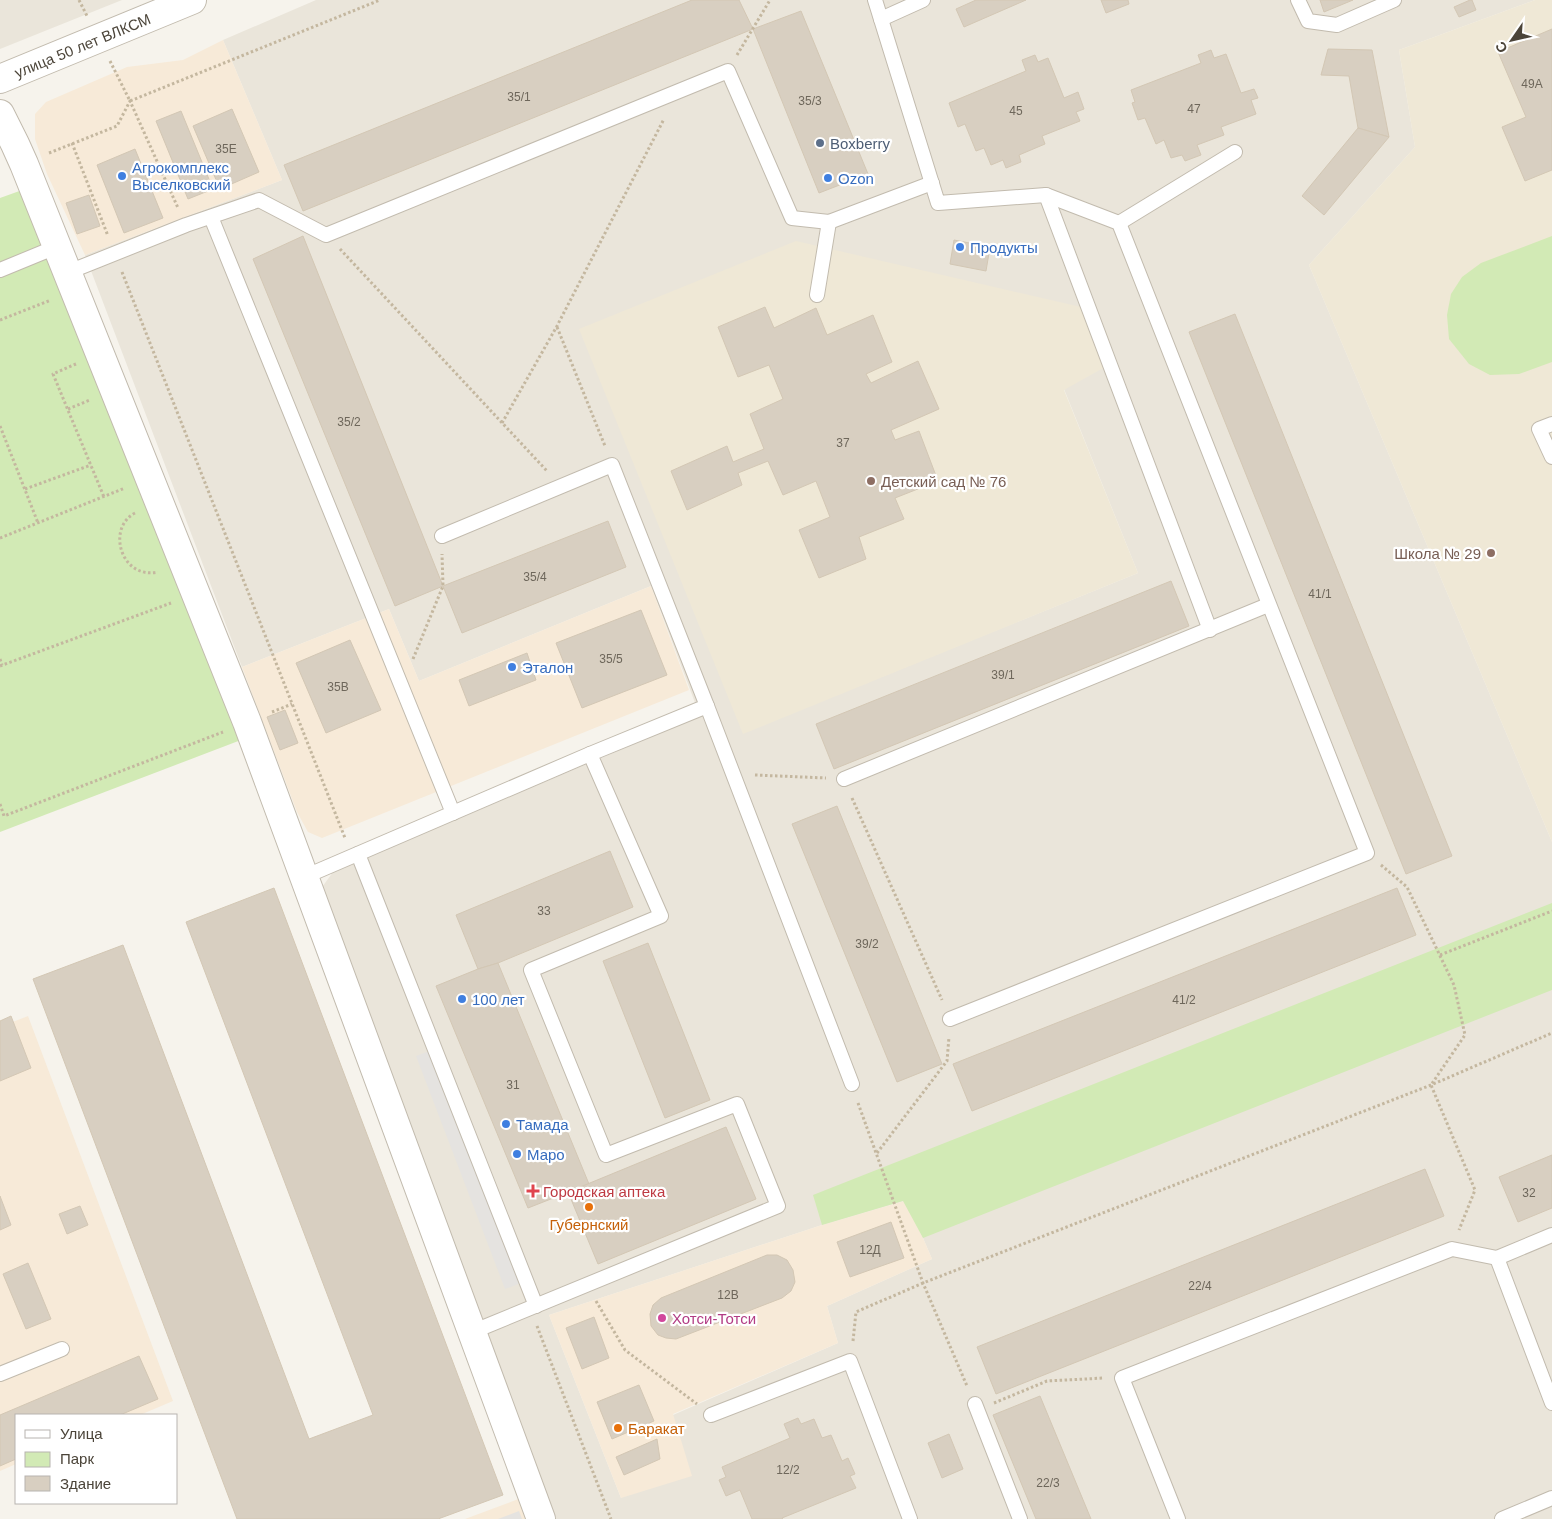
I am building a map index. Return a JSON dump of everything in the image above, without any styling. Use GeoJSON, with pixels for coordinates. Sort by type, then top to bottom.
{"type":"FeatureCollection","features":[{"type":"Feature","properties":{"kind":"street","name":"улица 50 лет ВЛКСМ"},"geometry":{"type":"LineString","coordinates":[[0,80],[192,0]]}},
{"type":"Feature","properties":{"kind":"street"},"geometry":{"type":"LineString","coordinates":[[0,114],[24,164],[246,722],[540,1519]]}},
{"type":"Feature","properties":{"kind":"lane"},"geometry":{"type":"LineString","coordinates":[[875,0],[938,203],[1046,194],[1119,223],[1367,853],[950,1019]]}},
{"type":"Feature","properties":{"kind":"lane"},"geometry":{"type":"LineString","coordinates":[[881,19],[923,0]]}},
{"type":"Feature","properties":{"kind":"lane"},"geometry":{"type":"LineString","coordinates":[[1298,0],[1308,20],[1337,25],[1394,0]]}},
{"type":"Feature","properties":{"kind":"lane"},"geometry":{"type":"LineString","coordinates":[[66,273],[186,225],[259,200],[326,235],[728,71],[792,218],[829,222],[932,183]]}},
{"type":"Feature","properties":{"kind":"lane"},"geometry":{"type":"LineString","coordinates":[[1119,223],[1235,152]]}},
{"type":"Feature","properties":{"kind":"lane"},"geometry":{"type":"LineString","coordinates":[[1046,194],[1210,630]]}},
{"type":"Feature","properties":{"kind":"lane"},"geometry":{"type":"LineString","coordinates":[[211,217],[453,813]]}},
{"type":"Feature","properties":{"kind":"lane"},"geometry":{"type":"LineString","coordinates":[[816,294],[829,222]]}},
{"type":"Feature","properties":{"kind":"lane"},"geometry":{"type":"LineString","coordinates":[[0,270],[56,247]]}},
{"type":"Feature","properties":{"kind":"lane"},"geometry":{"type":"LineString","coordinates":[[1552,424],[1539,429],[1552,457]]}},
{"type":"Feature","properties":{"kind":"lane"},"geometry":{"type":"LineString","coordinates":[[442,536],[612,465],[852,1084]]}},
{"type":"Feature","properties":{"kind":"lane"},"geometry":{"type":"LineString","coordinates":[[844,779],[1268,605]]}},
{"type":"Feature","properties":{"kind":"lane"},"geometry":{"type":"LineString","coordinates":[[304,877],[590,754],[707,706]]}},
{"type":"Feature","properties":{"kind":"lane"},"geometry":{"type":"LineString","coordinates":[[472,1332],[778,1206],[737,1104],[606,1155],[531,970],[661,916],[590,754]]}},
{"type":"Feature","properties":{"kind":"lane"},"geometry":{"type":"LineString","coordinates":[[355,855],[533,1307]]}},
{"type":"Feature","properties":{"kind":"lane"},"geometry":{"type":"LineString","coordinates":[[1178,1519],[1122,1378],[1452,1249],[1497,1258],[1552,1235]]}},
{"type":"Feature","properties":{"kind":"lane"},"geometry":{"type":"LineString","coordinates":[[1497,1258],[1552,1403]]}},
{"type":"Feature","properties":{"kind":"lane"},"geometry":{"type":"LineString","coordinates":[[0,1374],[62,1350]]}},
{"type":"Feature","properties":{"kind":"lane"},"geometry":{"type":"LineString","coordinates":[[711,1415],[850,1361],[910,1519]]}},
{"type":"Feature","properties":{"kind":"lane"},"geometry":{"type":"LineString","coordinates":[[976,1407],[1020,1519]]}},
{"type":"Feature","properties":{"kind":"lane"},"geometry":{"type":"LineString","coordinates":[[1502,1519],[1552,1498]]}},
{"type":"Feature","properties":{"kind":"path"},"geometry":{"type":"LineString","coordinates":[[79,0],[130,102],[186,225]]}},
{"type":"Feature","properties":{"kind":"path"},"geometry":{"type":"LineString","coordinates":[[24,164],[117,126],[130,102],[380,0]]}},
{"type":"Feature","properties":{"kind":"path"},"geometry":{"type":"LineString","coordinates":[[728,71],[770,0]]}},
{"type":"Feature","properties":{"kind":"path"},"geometry":{"type":"LineString","coordinates":[[502,423],[557,326],[680,90]]}},
{"type":"Feature","properties":{"kind":"path"},"geometry":{"type":"LineString","coordinates":[[72,143],[355,855]]}},
{"type":"Feature","properties":{"kind":"path"},"geometry":{"type":"LineString","coordinates":[[326,235],[562,486]]}},
{"type":"Feature","properties":{"kind":"path"},"geometry":{"type":"LineString","coordinates":[[0,320],[51,300]]}},
{"type":"Feature","properties":{"kind":"path"},"geometry":{"type":"LineString","coordinates":[[557,326],[612,465]]}},
{"type":"Feature","properties":{"kind":"path"},"geometry":{"type":"LineString","coordinates":[[78,364],[54,374],[104,497]]}},
{"type":"Feature","properties":{"kind":"path"},"geometry":{"type":"LineString","coordinates":[[68,409],[92,399]]}},
{"type":"Feature","properties":{"kind":"path"},"geometry":{"type":"LineString","coordinates":[[0,426],[38,523]]}},
{"type":"Feature","properties":{"kind":"path"},"geometry":{"type":"LineString","coordinates":[[25,489],[91,465]]}},
{"type":"Feature","properties":{"kind":"path"},"geometry":{"type":"LineString","coordinates":[[0,538],[127,487]]}},
{"type":"Feature","properties":{"kind":"path"},"geometry":{"type":"LineString","coordinates":[[137,512],[131,515],[120,534],[120,546],[123,557],[132,567],[142,572],[162,572]]}},
{"type":"Feature","properties":{"kind":"path"},"geometry":{"type":"LineString","coordinates":[[402,686],[443,586],[442,536]]}},
{"type":"Feature","properties":{"kind":"path"},"geometry":{"type":"LineString","coordinates":[[0,659],[1,665],[174,602]]}},
{"type":"Feature","properties":{"kind":"path"},"geometry":{"type":"LineString","coordinates":[[0,804],[4,816],[226,731]]}},
{"type":"Feature","properties":{"kind":"path"},"geometry":{"type":"LineString","coordinates":[[733,774],[844,779],[950,1019],[947,1061],[877,1153]]}},
{"type":"Feature","properties":{"kind":"path"},"geometry":{"type":"LineString","coordinates":[[1367,853],[1408,887],[1454,985],[1465,1035],[1431,1085]]}},
{"type":"Feature","properties":{"kind":"path"},"geometry":{"type":"LineString","coordinates":[[1440,955],[1552,911]]}},
{"type":"Feature","properties":{"kind":"path"},"geometry":{"type":"LineString","coordinates":[[850,1361],[856,1312],[924,1283],[1431,1085],[1552,1033]]}},
{"type":"Feature","properties":{"kind":"path"},"geometry":{"type":"LineString","coordinates":[[852,1084],[924,1283],[976,1407],[1047,1381],[1122,1378]]}},
{"type":"Feature","properties":{"kind":"path"},"geometry":{"type":"LineString","coordinates":[[1431,1085],[1475,1190],[1452,1249]]}},
{"type":"Feature","properties":{"kind":"path"},"geometry":{"type":"LineString","coordinates":[[587,1285],[625,1350],[711,1415]]}},
{"type":"Feature","properties":{"kind":"path"},"geometry":{"type":"LineString","coordinates":[[533,1307],[611,1519]]}},
{"type":"Feature","properties":{"kind":"shaded area"},"geometry":{"type":"Polygon","coordinates":[[[0,0],[122,0],[0,49],[0,0]]]}},
{"type":"Feature","properties":{"kind":"shaded area"},"geometry":{"type":"Polygon","coordinates":[[[316,0],[1535,0],[1399,50],[1415,147],[1309,265],[1552,842],[1552,1519],[556,1519],[322,903],[320,890],[333,872],[700,716],[651,586],[419,681],[389,609],[242,667],[85,255],[282,180],[223,40],[316,0]],[[1081,307],[743,733],[1138,573],[1064,389],[1081,307]],[[903,1201],[822,1225],[549,1315],[621,1498],[673,1415],[838,1343],[827,1306],[932,1259],[903,1201]]]}},
{"type":"Feature","properties":{"kind":"shaded area","name":"Школа № 29"},"geometry":{"type":"Polygon","coordinates":[[[1535,0],[1552,0],[1552,842],[1309,265],[1415,147],[1399,50],[1535,0]]]}},
{"type":"Feature","properties":{"kind":"shaded area"},"geometry":{"type":"Polygon","coordinates":[[[223,40],[282,180],[85,255],[47,174],[35,139],[35,114],[46,102],[127,67],[183,60],[223,40]]]}},
{"type":"Feature","properties":{"kind":"shaded area","name":"Детский сад № 76"},"geometry":{"type":"Polygon","coordinates":[[[796,241],[1081,307],[1105,367],[1064,390],[1138,573],[743,734],[579,329],[796,241]]]}},
{"type":"Feature","properties":{"kind":"shaded area"},"geometry":{"type":"Polygon","coordinates":[[[651,586],[689,690],[322,838],[308,832],[297,812],[242,667],[389,609],[419,681],[651,586]]]}},
{"type":"Feature","properties":{"kind":"shaded area"},"geometry":{"type":"Polygon","coordinates":[[[28,1016],[173,1401],[142,1414],[15,1414],[15,1464],[0,1471],[0,1027],[28,1016]]]}},
{"type":"Feature","properties":{"kind":"shaded area"},"geometry":{"type":"Polygon","coordinates":[[[440,1047],[529,1280],[505,1289],[416,1056],[440,1047]]]}},
{"type":"Feature","properties":{"kind":"shaded area"},"geometry":{"type":"Polygon","coordinates":[[[904,1201],[932,1259],[827,1306],[838,1343],[673,1414],[692,1476],[621,1498],[549,1315],[822,1225],[904,1201]]]}},
{"type":"Feature","properties":{"kind":"shaded area"},"geometry":{"type":"Polygon","coordinates":[[[521,1498],[529,1519],[465,1519],[521,1498]]]}},
{"type":"Feature","properties":{"kind":"shaded area"},"geometry":{"type":"Polygon","coordinates":[[[519,1511],[522,1519],[498,1519],[519,1511]]]}},
{"type":"Feature","properties":{"kind":"green space"},"geometry":{"type":"Polygon","coordinates":[[[25,189],[241,740],[0,832],[0,198],[25,189]]]}},
{"type":"Feature","properties":{"kind":"green space"},"geometry":{"type":"Polygon","coordinates":[[[1552,236],[1552,362],[1519,374],[1490,375],[1469,364],[1449,339],[1447,315],[1451,294],[1462,277],[1481,263],[1552,236]]]}},
{"type":"Feature","properties":{"kind":"green space"},"geometry":{"type":"Polygon","coordinates":[[[1552,903],[1552,990],[923,1238],[903,1201],[822,1225],[813,1195],[1552,903]]]}},
{"type":"Feature","properties":{"kind":"building"},"geometry":{"type":"Polygon","coordinates":[[[692,0],[739,0],[753,29],[303,211],[284,165],[692,0]]]}},
{"type":"Feature","properties":{"kind":"building"},"geometry":{"type":"Polygon","coordinates":[[[976,0],[1026,0],[964,27],[956,9],[976,0]]]}},
{"type":"Feature","properties":{"kind":"building"},"geometry":{"type":"Polygon","coordinates":[[[1101,0],[1128,0],[1129,4],[1106,13],[1101,0]]]}},
{"type":"Feature","properties":{"kind":"building"},"geometry":{"type":"Polygon","coordinates":[[[1320,0],[1353,0],[1324,12],[1320,0]]]}},
{"type":"Feature","properties":{"kind":"building"},"geometry":{"type":"Polygon","coordinates":[[[1472,0],[1476,10],[1459,17],[1454,7],[1472,0]]]}},
{"type":"Feature","properties":{"kind":"building"},"geometry":{"type":"Polygon","coordinates":[[[801,11],[868,174],[819,193],[753,29],[801,11]]]}},
{"type":"Feature","properties":{"kind":"building"},"geometry":{"type":"Polygon","coordinates":[[[1552,29],[1552,170],[1525,181],[1502,127],[1526,117],[1498,52],[1552,29]]]}},
{"type":"Feature","properties":{"kind":"building"},"geometry":{"type":"Polygon","coordinates":[[[1328,49],[1372,50],[1389,137],[1358,128],[1349,76],[1321,75],[1328,49]]]}},
{"type":"Feature","properties":{"kind":"building"},"geometry":{"type":"Polygon","coordinates":[[[1211,50],[1214,58],[1226,54],[1241,93],[1254,89],[1258,98],[1251,100],[1256,114],[1221,127],[1224,135],[1197,145],[1201,155],[1185,161],[1182,155],[1171,158],[1164,140],[1156,144],[1145,118],[1138,120],[1132,103],[1135,102],[1131,90],[1201,63],[1198,55],[1211,50]]]}},
{"type":"Feature","properties":{"kind":"building"},"geometry":{"type":"Polygon","coordinates":[[[1035,55],[1038,62],[1048,58],[1064,98],[1078,92],[1084,109],[1076,112],[1080,121],[1042,136],[1045,144],[1019,155],[1021,162],[1006,168],[1003,160],[991,165],[984,148],[976,151],[965,124],[958,127],[949,103],[1026,71],[1022,60],[1035,55]]]}},
{"type":"Feature","properties":{"kind":"building"},"geometry":{"type":"Polygon","coordinates":[[[232,109],[259,172],[220,189],[193,126],[232,109]]]}},
{"type":"Feature","properties":{"kind":"building"},"geometry":{"type":"Polygon","coordinates":[[[181,111],[213,189],[188,199],[156,121],[181,111]]]}},
{"type":"Feature","properties":{"kind":"building"},"geometry":{"type":"Polygon","coordinates":[[[1358,128],[1389,137],[1324,215],[1302,196],[1358,128]]]}},
{"type":"Feature","properties":{"kind":"building"},"geometry":{"type":"Polygon","coordinates":[[[135,149],[163,218],[124,233],[97,165],[135,149]]]}},
{"type":"Feature","properties":{"kind":"building"},"geometry":{"type":"Polygon","coordinates":[[[89,195],[100,226],[77,234],[66,203],[89,195]]]}},
{"type":"Feature","properties":{"kind":"building"},"geometry":{"type":"Polygon","coordinates":[[[303,236],[443,586],[395,606],[253,259],[303,236]]]}},
{"type":"Feature","properties":{"kind":"building"},"geometry":{"type":"Polygon","coordinates":[[[954,240],[990,247],[986,271],[950,264],[954,240]]]}},
{"type":"Feature","properties":{"kind":"building"},"geometry":{"type":"Polygon","coordinates":[[[765,307],[774,328],[816,308],[827,335],[873,315],[892,362],[866,374],[871,383],[918,361],[939,409],[891,430],[895,440],[919,431],[938,481],[895,498],[904,519],[859,537],[866,559],[819,578],[799,530],[830,517],[816,481],[783,495],[768,461],[738,473],[742,485],[687,510],[671,471],[727,446],[733,462],[764,449],[750,414],[783,399],[769,365],[738,377],[718,327],[765,307]]]}},
{"type":"Feature","properties":{"kind":"building"},"geometry":{"type":"Polygon","coordinates":[[[1235,314],[1452,856],[1406,874],[1189,332],[1235,314]]]}},
{"type":"Feature","properties":{"kind":"building"},"geometry":{"type":"Polygon","coordinates":[[[608,521],[626,567],[462,633],[443,586],[608,521]]]}},
{"type":"Feature","properties":{"kind":"building"},"geometry":{"type":"Polygon","coordinates":[[[1171,581],[1189,626],[834,769],[816,724],[1171,581]]]}},
{"type":"Feature","properties":{"kind":"building"},"geometry":{"type":"Polygon","coordinates":[[[641,610],[667,675],[582,708],[556,643],[641,610]]]}},
{"type":"Feature","properties":{"kind":"building"},"geometry":{"type":"Polygon","coordinates":[[[350,640],[381,710],[326,733],[296,663],[350,640]]]}},
{"type":"Feature","properties":{"kind":"building","name":"Эталон"},"geometry":{"type":"Polygon","coordinates":[[[527,653],[536,680],[469,706],[459,680],[527,653]]]}},
{"type":"Feature","properties":{"kind":"building"},"geometry":{"type":"Polygon","coordinates":[[[285,710],[298,743],[280,750],[267,717],[285,710]]]}},
{"type":"Feature","properties":{"kind":"building"},"geometry":{"type":"Polygon","coordinates":[[[837,806],[942,1064],[897,1082],[792,824],[837,806]]]}},
{"type":"Feature","properties":{"kind":"building"},"geometry":{"type":"Polygon","coordinates":[[[610,851],[633,907],[498,963],[478,969],[456,915],[610,851]]]}},
{"type":"Feature","properties":{"kind":"building"},"geometry":{"type":"Polygon","coordinates":[[[274,888],[503,1495],[438,1519],[237,1519],[33,979],[123,945],[309,1439],[373,1415],[186,922],[274,888]]]}},
{"type":"Feature","properties":{"kind":"building"},"geometry":{"type":"Polygon","coordinates":[[[1397,888],[1416,935],[972,1111],[953,1064],[1397,888]]]}},
{"type":"Feature","properties":{"kind":"building"},"geometry":{"type":"Polygon","coordinates":[[[648,943],[710,1100],[665,1118],[603,961],[648,943]]]}},
{"type":"Feature","properties":{"kind":"building"},"geometry":{"type":"Polygon","coordinates":[[[498,963],[589,1184],[528,1208],[436,986],[498,963]]]}},
{"type":"Feature","properties":{"kind":"building"},"geometry":{"type":"Polygon","coordinates":[[[11,1016],[31,1068],[0,1081],[0,1021],[11,1016]]]}},
{"type":"Feature","properties":{"kind":"building"},"geometry":{"type":"Polygon","coordinates":[[[726,1127],[756,1199],[598,1264],[568,1192],[726,1127]]]}},
{"type":"Feature","properties":{"kind":"building"},"geometry":{"type":"Polygon","coordinates":[[[1552,1155],[1552,1208],[1518,1222],[1499,1177],[1552,1155]]]}},
{"type":"Feature","properties":{"kind":"building"},"geometry":{"type":"Polygon","coordinates":[[[1425,1169],[1444,1216],[996,1394],[977,1347],[1425,1169]]]}},
{"type":"Feature","properties":{"kind":"building"},"geometry":{"type":"Polygon","coordinates":[[[0,1196],[11,1225],[0,1230],[0,1196]]]}},
{"type":"Feature","properties":{"kind":"building"},"geometry":{"type":"Polygon","coordinates":[[[80,1206],[88,1225],[67,1234],[59,1214],[80,1206]]]}},
{"type":"Feature","properties":{"kind":"building"},"geometry":{"type":"Polygon","coordinates":[[[891,1222],[904,1258],[850,1277],[837,1242],[891,1222]]]}},
{"type":"Feature","properties":{"kind":"building"},"geometry":{"type":"Polygon","coordinates":[[[767,1255],[777,1255],[787,1260],[793,1270],[795,1282],[791,1291],[782,1298],[676,1339],[658,1335],[651,1326],[650,1314],[653,1305],[661,1298],[767,1255]]]}},
{"type":"Feature","properties":{"kind":"building"},"geometry":{"type":"Polygon","coordinates":[[[28,1263],[51,1319],[26,1329],[3,1274],[28,1263]]]}},
{"type":"Feature","properties":{"kind":"building"},"geometry":{"type":"Polygon","coordinates":[[[594,1317],[609,1358],[582,1369],[566,1328],[594,1317]]]}},
{"type":"Feature","properties":{"kind":"building"},"geometry":{"type":"Polygon","coordinates":[[[139,1356],[158,1399],[122,1414],[15,1414],[15,1459],[0,1466],[0,1415],[139,1356]]]}},
{"type":"Feature","properties":{"kind":"building"},"geometry":{"type":"Polygon","coordinates":[[[639,1385],[654,1421],[612,1439],[597,1402],[639,1385]]]}},
{"type":"Feature","properties":{"kind":"building"},"geometry":{"type":"Polygon","coordinates":[[[1040,1396],[1091,1519],[1036,1519],[993,1415],[1040,1396]]]}},
{"type":"Feature","properties":{"kind":"building"},"geometry":{"type":"Polygon","coordinates":[[[798,1418],[801,1424],[814,1419],[822,1438],[831,1435],[842,1461],[848,1458],[855,1474],[850,1476],[856,1488],[783,1519],[752,1519],[740,1490],[726,1496],[719,1480],[726,1477],[722,1467],[790,1438],[784,1424],[798,1418]]]}},
{"type":"Feature","properties":{"kind":"building"},"geometry":{"type":"Polygon","coordinates":[[[949,1434],[963,1469],[942,1478],[928,1443],[949,1434]]]}},
{"type":"Feature","properties":{"kind":"building"},"geometry":{"type":"Polygon","coordinates":[[[657,1439],[660,1459],[624,1475],[616,1457],[657,1439]]]}},
{"type":"Feature","properties":{"kind":"place","name":"Boxberry"},"geometry":{"type":"Point","coordinates":[820,143]}},
{"type":"Feature","properties":{"kind":"place","name":"Агрокомплекс Выселковский"},"geometry":{"type":"Point","coordinates":[122,176]}},
{"type":"Feature","properties":{"kind":"place","name":"Ozon"},"geometry":{"type":"Point","coordinates":[828,178]}},
{"type":"Feature","properties":{"kind":"place","name":"Продукты"},"geometry":{"type":"Point","coordinates":[960,247]}},
{"type":"Feature","properties":{"kind":"place","name":"Детский сад № 76"},"geometry":{"type":"Point","coordinates":[871,481]}},
{"type":"Feature","properties":{"kind":"place","name":"Школа № 29"},"geometry":{"type":"Point","coordinates":[1491,553]}},
{"type":"Feature","properties":{"kind":"place","name":"Эталон"},"geometry":{"type":"Point","coordinates":[512,667]}},
{"type":"Feature","properties":{"kind":"place","name":"100 лет"},"geometry":{"type":"Point","coordinates":[462,999]}},
{"type":"Feature","properties":{"kind":"place","name":"Тамада"},"geometry":{"type":"Point","coordinates":[506,1124]}},
{"type":"Feature","properties":{"kind":"place","name":"Маро"},"geometry":{"type":"Point","coordinates":[517,1154]}},
{"type":"Feature","properties":{"kind":"place","name":"Городская аптека"},"geometry":{"type":"Point","coordinates":[533,1191]}},
{"type":"Feature","properties":{"kind":"place","name":"Губернский"},"geometry":{"type":"Point","coordinates":[589,1207]}},
{"type":"Feature","properties":{"kind":"place","name":"Хотси-Тотси"},"geometry":{"type":"Point","coordinates":[662,1318]}},
{"type":"Feature","properties":{"kind":"place","name":"Баракат"},"geometry":{"type":"Point","coordinates":[618,1428]}}]}
